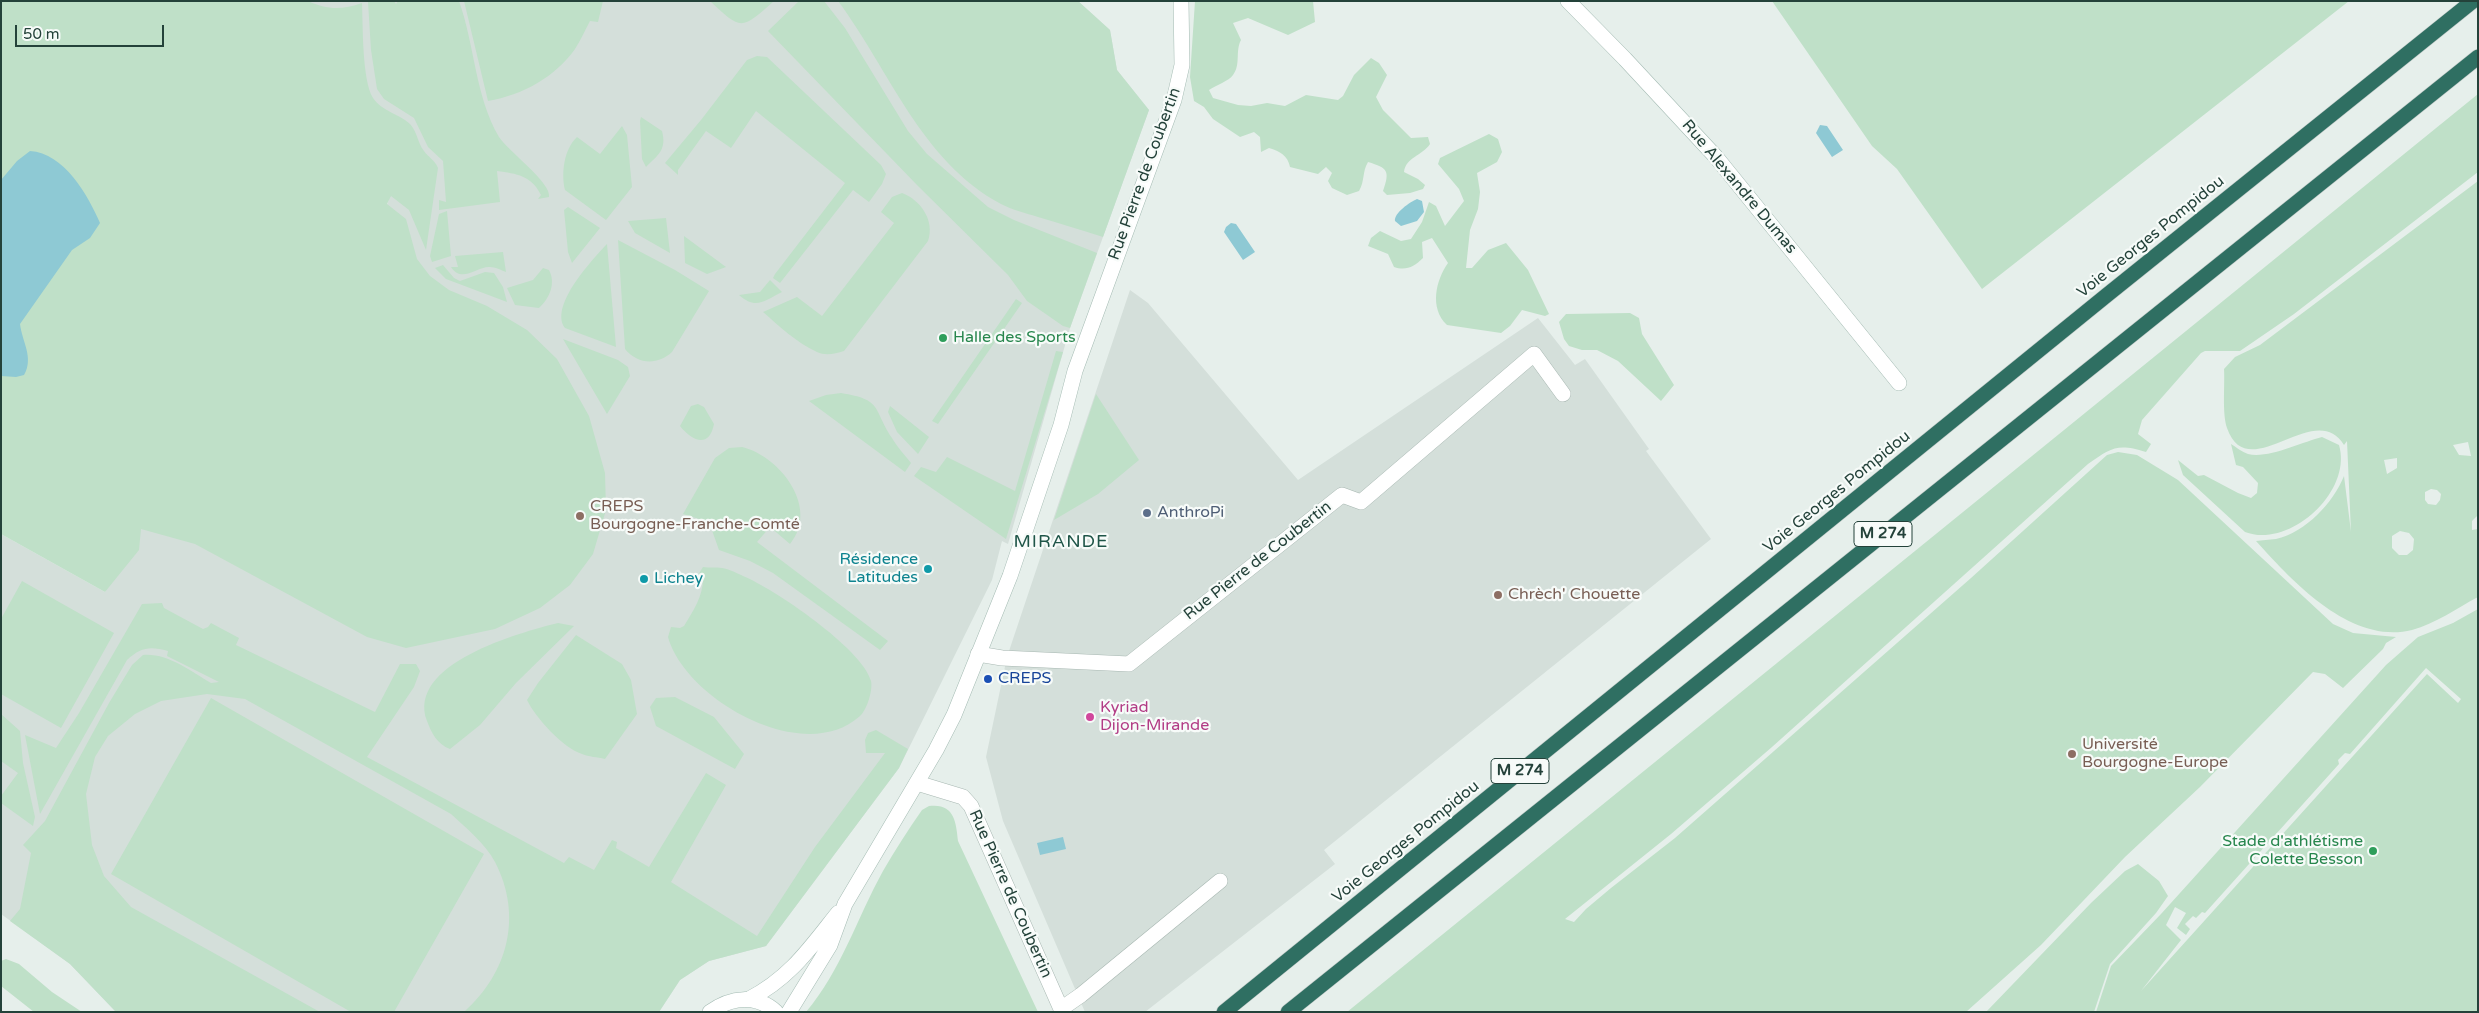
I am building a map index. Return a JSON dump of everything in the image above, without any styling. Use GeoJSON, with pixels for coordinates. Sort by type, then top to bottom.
{"type":"FeatureCollection","features":[{"type":"Feature","properties":{"kind":"highway","name":"Voie Georges Pompidou"},"geometry":{"type":"LineString","coordinates":[[1224,1012],[2107,295],[2473,1]]}},
{"type":"Feature","properties":{"kind":"highway","name":"M 274"},"geometry":{"type":"LineString","coordinates":[[1288,1012],[2478,57]]}},
{"type":"Feature","properties":{"kind":"street","name":"Rue Pierre de Coubertin"},"geometry":{"type":"LineString","coordinates":[[749,999],[765,991],[793,969],[846,904],[947,730],[1010,576],[1061,425],[1075,371],[1174,100],[1182,65],[1181,1]]}},
{"type":"Feature","properties":{"kind":"street","name":"Rue Alexandre Dumas"},"geometry":{"type":"LineString","coordinates":[[1568,1],[1716,156],[1900,383]]}},
{"type":"Feature","properties":{"kind":"street","name":"Rue Pierre de Coubertin"},"geometry":{"type":"LineString","coordinates":[[978,654],[1002,658],[1129,664],[1342,494],[1361,502],[1534,354],[1563,394]]}},
{"type":"Feature","properties":{"kind":"street","name":"Rue Pierre de Coubertin"},"geometry":{"type":"LineString","coordinates":[[917,783],[963,797],[971,806],[1061,1009],[1220,881]]}},
{"type":"Feature","properties":{"kind":"street","name":"Rue Pierre de Coubertin"},"geometry":{"type":"LineString","coordinates":[[789,1012],[830,945],[846,904]]}},
{"type":"Feature","properties":{"kind":"street"},"geometry":{"type":"LineString","coordinates":[[710,1012],[721,1004],[734,1000],[749,999],[762,1003],[776,1012]]}},
{"type":"Feature","properties":{"kind":"shaded area","name":"CREPS Bourgogne-Franche-Comté"},"geometry":{"type":"Polygon","coordinates":[[[37,1],[1078,1],[1110,30],[1117,70],[1149,110],[1070,328],[1008,544],[1002,541],[992,580],[899,768],[766,946],[709,961],[680,980],[659,1012],[116,1012],[70,964],[1,914],[1,534],[105,592],[144,488],[353,299],[397,177],[37,1]]]}},
{"type":"Feature","properties":{"kind":"shaded area"},"geometry":{"type":"Polygon","coordinates":[[[1130,290],[1148,303],[1298,480],[1538,318],[1575,365],[1585,359],[1649,449],[1646,451],[1711,539],[1324,850],[1335,864],[1145,1012],[1085,1012],[1003,821],[986,757],[1007,657],[1130,290]]]}},
{"type":"Feature","properties":{"kind":"green space"},"geometry":{"type":"Polygon","coordinates":[[[1,1],[308,1],[335,8],[362,3],[365,66],[369,90],[377,103],[410,124],[422,148],[438,168],[426,250],[409,210],[391,196],[387,204],[406,219],[417,259],[430,276],[449,290],[487,306],[527,330],[557,359],[589,416],[605,473],[606,510],[593,554],[570,585],[540,608],[495,629],[406,648],[367,637],[195,544],[141,529],[139,550],[105,592],[1,534],[1,1]]]}},
{"type":"Feature","properties":{"kind":"green space"},"geometry":{"type":"Polygon","coordinates":[[[394,1],[396,4],[398,1],[459,1],[469,35],[480,88],[491,121],[504,143],[544,184],[549,197],[538,199],[541,195],[528,179],[497,171],[500,202],[439,210],[439,200],[446,202],[443,161],[428,147],[414,118],[384,99],[377,89],[371,50],[368,2],[394,1]]]}},
{"type":"Feature","properties":{"kind":"green space"},"geometry":{"type":"Polygon","coordinates":[[[464,1],[603,1],[598,22],[590,21],[575,49],[558,68],[526,89],[488,101],[464,1]]]}},
{"type":"Feature","properties":{"kind":"green space"},"geometry":{"type":"Polygon","coordinates":[[[710,1],[774,1],[748,22],[742,23],[729,18],[710,1]]]}},
{"type":"Feature","properties":{"kind":"green space"},"geometry":{"type":"Polygon","coordinates":[[[799,1],[824,1],[845,28],[908,131],[927,154],[988,207],[1014,220],[1097,253],[1070,328],[1063,326],[1027,301],[1008,275],[917,185],[768,31],[799,1]]]}},
{"type":"Feature","properties":{"kind":"green space"},"geometry":{"type":"Polygon","coordinates":[[[838,1],[1078,1],[1110,30],[1117,70],[1149,110],[1103,237],[1010,208],[973,186],[949,164],[909,113],[857,28],[838,1]]]}},
{"type":"Feature","properties":{"kind":"green space"},"geometry":{"type":"Polygon","coordinates":[[[1195,1],[1313,1],[1315,22],[1288,35],[1248,18],[1233,23],[1241,40],[1238,49],[1237,67],[1231,77],[1209,90],[1213,98],[1238,105],[1251,106],[1267,103],[1285,106],[1306,95],[1338,100],[1343,96],[1354,75],[1371,58],[1379,63],[1387,75],[1376,97],[1383,110],[1411,138],[1428,137],[1430,144],[1408,163],[1404,172],[1425,185],[1423,189],[1410,193],[1387,195],[1383,191],[1387,175],[1386,171],[1380,166],[1368,162],[1359,191],[1347,195],[1332,188],[1328,181],[1332,173],[1326,167],[1318,174],[1290,167],[1283,154],[1269,148],[1261,152],[1260,137],[1254,132],[1240,137],[1213,119],[1204,107],[1194,101],[1190,77],[1195,1]]]}},
{"type":"Feature","properties":{"kind":"green space"},"geometry":{"type":"Polygon","coordinates":[[[1772,1],[2349,1],[1982,289],[1897,169],[1872,146],[1772,1]]]}},
{"type":"Feature","properties":{"kind":"green space"},"geometry":{"type":"Polygon","coordinates":[[[757,56],[767,57],[881,165],[886,174],[882,184],[869,202],[853,190],[780,283],[773,278],[775,274],[845,183],[756,111],[731,148],[706,131],[678,170],[678,175],[665,163],[747,60],[757,56]]]}},
{"type":"Feature","properties":{"kind":"green space"},"geometry":{"type":"Polygon","coordinates":[[[2478,94],[2478,172],[2294,314],[2240,351],[2205,351],[2201,353],[2142,420],[2138,434],[2151,444],[2146,452],[2128,448],[2115,449],[2088,464],[1772,747],[1671,834],[1565,919],[1574,922],[1611,888],[1675,838],[1971,578],[2107,455],[2118,452],[2137,455],[2178,480],[2333,624],[2353,633],[2396,637],[2386,643],[2383,649],[2343,688],[2325,674],[2313,672],[2200,787],[2125,857],[2041,945],[1966,1012],[1347,1012],[2478,94]]]}},
{"type":"Feature","properties":{"kind":"green space"},"geometry":{"type":"Polygon","coordinates":[[[641,117],[662,131],[663,138],[660,152],[646,167],[642,159],[641,117]]]}},
{"type":"Feature","properties":{"kind":"green space"},"geometry":{"type":"Polygon","coordinates":[[[622,126],[627,135],[632,187],[606,220],[565,190],[563,176],[566,155],[577,137],[600,154],[622,126]]]}},
{"type":"Feature","properties":{"kind":"green space"},"geometry":{"type":"Polygon","coordinates":[[[1489,134],[1498,139],[1502,152],[1497,162],[1477,173],[1480,192],[1478,209],[1470,230],[1466,268],[1472,268],[1488,250],[1506,243],[1528,270],[1549,314],[1545,316],[1522,310],[1510,326],[1501,333],[1447,325],[1441,318],[1436,302],[1436,294],[1440,277],[1448,263],[1432,238],[1422,242],[1423,258],[1413,266],[1406,268],[1394,267],[1388,254],[1368,246],[1371,238],[1380,231],[1401,241],[1411,239],[1422,222],[1429,202],[1436,206],[1445,226],[1464,201],[1459,189],[1438,164],[1440,158],[1489,134]]]}},
{"type":"Feature","properties":{"kind":"green space"},"geometry":{"type":"Polygon","coordinates":[[[2478,181],[2478,515],[2472,521],[2472,530],[2478,529],[2478,597],[2437,620],[2412,630],[2389,632],[2367,628],[2346,619],[2325,606],[2287,574],[2256,541],[2276,539],[2298,530],[2308,523],[2326,506],[2344,476],[2351,532],[2347,441],[2344,445],[2332,433],[2316,431],[2300,434],[2266,447],[2250,449],[2237,444],[2227,428],[2224,407],[2224,369],[2235,357],[2260,345],[2478,181]],[[2468,442],[2453,445],[2459,455],[2471,456],[2468,442]],[[2397,458],[2384,460],[2387,474],[2397,468],[2397,458]],[[2431,489],[2425,492],[2425,500],[2428,504],[2436,505],[2440,500],[2441,494],[2437,490],[2431,489]],[[2400,531],[2392,536],[2392,548],[2399,555],[2407,555],[2413,550],[2414,539],[2409,533],[2400,531]]]}},
{"type":"Feature","properties":{"kind":"green space"},"geometry":{"type":"Polygon","coordinates":[[[902,193],[909,196],[925,212],[930,226],[928,241],[844,351],[830,354],[817,352],[795,339],[763,312],[797,297],[822,316],[894,223],[881,212],[892,197],[902,193]]]}},
{"type":"Feature","properties":{"kind":"green space"},"geometry":{"type":"Polygon","coordinates":[[[568,207],[600,228],[572,263],[568,252],[564,210],[568,207]]]}},
{"type":"Feature","properties":{"kind":"green space"},"geometry":{"type":"Polygon","coordinates":[[[447,211],[451,256],[432,262],[430,256],[439,214],[447,211]]]}},
{"type":"Feature","properties":{"kind":"green space"},"geometry":{"type":"Polygon","coordinates":[[[666,218],[670,253],[635,233],[628,221],[666,218]]]}},
{"type":"Feature","properties":{"kind":"green space"},"geometry":{"type":"Polygon","coordinates":[[[684,236],[726,267],[707,274],[685,263],[684,236]]]}},
{"type":"Feature","properties":{"kind":"green space"},"geometry":{"type":"Polygon","coordinates":[[[618,240],[675,270],[709,291],[672,352],[661,359],[654,361],[642,360],[636,358],[625,349],[618,240]]]}},
{"type":"Feature","properties":{"kind":"green space"},"geometry":{"type":"Polygon","coordinates":[[[607,244],[616,347],[565,328],[562,319],[567,296],[574,284],[607,244]]]}},
{"type":"Feature","properties":{"kind":"green space"},"geometry":{"type":"Polygon","coordinates":[[[503,252],[506,272],[496,268],[485,267],[470,273],[460,274],[451,267],[458,267],[455,256],[503,252]]]}},
{"type":"Feature","properties":{"kind":"green space"},"geometry":{"type":"Polygon","coordinates":[[[443,265],[454,278],[460,281],[485,272],[494,273],[503,287],[507,302],[446,279],[435,268],[443,265]]]}},
{"type":"Feature","properties":{"kind":"green space"},"geometry":{"type":"Polygon","coordinates":[[[543,268],[549,270],[552,280],[551,290],[546,300],[539,308],[515,305],[507,288],[533,280],[543,268]]]}},
{"type":"Feature","properties":{"kind":"green space"},"geometry":{"type":"Polygon","coordinates":[[[770,280],[782,292],[765,301],[755,303],[745,300],[739,295],[760,292],[770,280]]]}},
{"type":"Feature","properties":{"kind":"green space"},"geometry":{"type":"Polygon","coordinates":[[[1016,299],[1022,303],[938,424],[932,421],[1016,299]]]}},
{"type":"Feature","properties":{"kind":"green space"},"geometry":{"type":"Polygon","coordinates":[[[1630,313],[1639,318],[1642,334],[1674,385],[1661,401],[1618,361],[1597,350],[1582,350],[1569,346],[1564,339],[1559,322],[1566,314],[1630,313]]]}},
{"type":"Feature","properties":{"kind":"green space"},"geometry":{"type":"Polygon","coordinates":[[[563,339],[618,360],[628,367],[630,376],[607,414],[563,339]]]}},
{"type":"Feature","properties":{"kind":"green space"},"geometry":{"type":"Polygon","coordinates":[[[1056,351],[1063,352],[1006,539],[914,476],[921,467],[936,472],[947,457],[1015,491],[1056,351]]]}},
{"type":"Feature","properties":{"kind":"green space"},"geometry":{"type":"Polygon","coordinates":[[[841,393],[864,399],[875,407],[894,441],[911,463],[905,472],[809,401],[826,395],[841,393]]]}},
{"type":"Feature","properties":{"kind":"green space"},"geometry":{"type":"Polygon","coordinates":[[[1096,394],[1139,460],[1098,494],[1054,520],[1096,394]]]}},
{"type":"Feature","properties":{"kind":"green space"},"geometry":{"type":"Polygon","coordinates":[[[698,404],[704,407],[714,424],[712,432],[704,440],[695,439],[680,426],[691,406],[698,404]]]}},
{"type":"Feature","properties":{"kind":"green space"},"geometry":{"type":"Polygon","coordinates":[[[890,406],[929,437],[918,454],[897,432],[888,412],[890,406]]]}},
{"type":"Feature","properties":{"kind":"green space"},"geometry":{"type":"Polygon","coordinates":[[[2322,437],[2339,445],[2341,463],[2336,481],[2327,498],[2314,512],[2298,524],[2280,532],[2262,535],[2245,532],[2183,475],[2178,460],[2198,476],[2204,475],[2251,498],[2257,493],[2258,483],[2243,467],[2236,465],[2231,444],[2248,454],[2256,455],[2275,452],[2322,437]]]}},
{"type":"Feature","properties":{"kind":"green space"},"geometry":{"type":"Polygon","coordinates":[[[742,447],[756,452],[782,472],[792,485],[798,500],[800,515],[798,530],[790,544],[770,527],[757,542],[888,641],[880,650],[773,573],[750,561],[719,550],[709,522],[683,514],[715,458],[729,448],[742,447]]]}},
{"type":"Feature","properties":{"kind":"green space"},"geometry":{"type":"Polygon","coordinates":[[[703,567],[727,569],[736,572],[775,593],[815,621],[852,653],[864,668],[871,681],[869,700],[860,716],[836,730],[809,734],[779,730],[749,719],[721,703],[697,683],[679,660],[668,637],[671,627],[680,628],[684,626],[697,604],[703,585],[703,578],[698,575],[703,567]]]}},
{"type":"Feature","properties":{"kind":"green space"},"geometry":{"type":"Polygon","coordinates":[[[22,581],[114,633],[61,728],[1,694],[1,619],[22,581]]]}},
{"type":"Feature","properties":{"kind":"green space"},"geometry":{"type":"Polygon","coordinates":[[[162,603],[164,608],[203,629],[211,623],[239,638],[236,645],[375,712],[400,664],[416,664],[420,671],[414,687],[367,757],[564,863],[569,857],[594,870],[612,840],[617,842],[616,848],[649,867],[706,773],[726,785],[671,882],[757,936],[815,847],[885,753],[866,753],[865,740],[868,733],[876,730],[908,749],[899,768],[766,946],[709,961],[680,980],[659,1012],[464,1012],[479,997],[501,962],[509,923],[504,882],[491,855],[475,836],[451,814],[245,699],[207,694],[161,701],[135,714],[108,736],[95,757],[86,794],[92,845],[104,876],[131,907],[320,1012],[116,1012],[70,964],[10,921],[20,909],[31,853],[23,845],[45,821],[109,703],[132,665],[143,655],[152,655],[170,660],[211,683],[219,682],[167,656],[168,651],[151,648],[137,652],[127,660],[40,814],[25,735],[56,748],[79,713],[142,604],[162,603]]]}},
{"type":"Feature","properties":{"kind":"green space","name":"Stade d'athlétisme Colette Besson"},"geometry":{"type":"Polygon","coordinates":[[[2478,609],[2478,1012],[2096,1012],[2111,966],[2161,914],[2386,665],[2418,637],[2453,623],[2478,609]],[[2426,668],[2350,754],[2345,753],[2338,760],[2339,764],[2205,913],[2202,912],[2196,918],[2193,916],[2185,924],[2190,929],[2186,935],[2177,928],[2186,913],[2175,907],[2166,925],[2181,940],[2141,991],[2427,674],[2458,703],[2461,699],[2426,668]]]}},
{"type":"Feature","properties":{"kind":"green space"},"geometry":{"type":"Polygon","coordinates":[[[558,623],[574,626],[516,683],[480,725],[450,749],[438,741],[427,721],[425,701],[433,683],[449,668],[470,654],[493,643],[558,623]]]}},
{"type":"Feature","properties":{"kind":"green space"},"geometry":{"type":"Polygon","coordinates":[[[576,635],[622,664],[631,680],[637,714],[605,759],[575,751],[558,739],[543,723],[527,700],[576,635]]]}},
{"type":"Feature","properties":{"kind":"green space"},"geometry":{"type":"Polygon","coordinates":[[[675,697],[714,717],[744,754],[735,769],[656,726],[650,707],[656,698],[675,697]]]}},
{"type":"Feature","properties":{"kind":"green space"},"geometry":{"type":"Polygon","coordinates":[[[211,698],[484,854],[394,1012],[351,1012],[111,874],[211,698]]]}},
{"type":"Feature","properties":{"kind":"green space"},"geometry":{"type":"Polygon","coordinates":[[[1,714],[20,731],[23,763],[35,817],[33,826],[1,803],[1,796],[18,773],[1,761],[1,714]]]}},
{"type":"Feature","properties":{"kind":"green space"},"geometry":{"type":"Polygon","coordinates":[[[929,806],[944,807],[949,810],[955,820],[958,841],[1038,1012],[806,1012],[839,962],[888,863],[922,810],[929,806]]]}},
{"type":"Feature","properties":{"kind":"green space"},"geometry":{"type":"Polygon","coordinates":[[[2138,864],[2159,881],[2168,896],[2156,913],[2110,964],[2094,1012],[1986,1012],[2091,903],[2125,871],[2138,864]]]}},
{"type":"Feature","properties":{"kind":"green space"},"geometry":{"type":"Polygon","coordinates":[[[6,959],[19,964],[52,992],[82,1012],[34,1012],[1,986],[1,961],[6,959]]]}},
{"type":"Feature","properties":{"kind":"water"},"geometry":{"type":"Polygon","coordinates":[[[1820,125],[1827,126],[1843,150],[1832,157],[1816,133],[1820,125]]]}},
{"type":"Feature","properties":{"kind":"water"},"geometry":{"type":"Polygon","coordinates":[[[30,151],[54,159],[64,167],[82,188],[100,223],[90,238],[72,250],[20,324],[28,356],[24,375],[16,377],[1,376],[1,180],[17,161],[30,151]]]}},
{"type":"Feature","properties":{"kind":"water"},"geometry":{"type":"Polygon","coordinates":[[[1417,199],[1422,201],[1424,212],[1417,221],[1401,226],[1395,221],[1395,218],[1400,211],[1417,199]]]}},
{"type":"Feature","properties":{"kind":"water"},"geometry":{"type":"Polygon","coordinates":[[[1231,223],[1236,224],[1255,252],[1243,260],[1224,232],[1231,223]]]}},
{"type":"Feature","properties":{"kind":"water"},"geometry":{"type":"Polygon","coordinates":[[[1063,837],[1066,849],[1040,855],[1037,843],[1063,837]]]}},
{"type":"Feature","properties":{"kind":"place","name":"Halle des Sports"},"geometry":{"type":"Point","coordinates":[943,338]}},
{"type":"Feature","properties":{"kind":"place","name":"AnthroPi"},"geometry":{"type":"Point","coordinates":[1147,513]}},
{"type":"Feature","properties":{"kind":"place","name":"CREPS Bourgogne-Franche-Comté"},"geometry":{"type":"Point","coordinates":[580,516]}},
{"type":"Feature","properties":{"kind":"place","name":"Résidence Latitudes"},"geometry":{"type":"Point","coordinates":[928,569]}},
{"type":"Feature","properties":{"kind":"place","name":"Lichey"},"geometry":{"type":"Point","coordinates":[644,579]}},
{"type":"Feature","properties":{"kind":"place","name":"Chrèch' Chouette"},"geometry":{"type":"Point","coordinates":[1498,595]}},
{"type":"Feature","properties":{"kind":"place","name":"CREPS"},"geometry":{"type":"Point","coordinates":[988,679]}},
{"type":"Feature","properties":{"kind":"place","name":"Kyriad Dijon-Mirande"},"geometry":{"type":"Point","coordinates":[1090,717]}},
{"type":"Feature","properties":{"kind":"place","name":"Université Bourgogne-Europe"},"geometry":{"type":"Point","coordinates":[2072,754]}},
{"type":"Feature","properties":{"kind":"place","name":"Stade d'athlétisme Colette Besson"},"geometry":{"type":"Point","coordinates":[2373,851]}},
{"type":"Feature","properties":{"kind":"district","name":"MIRANDE"},"geometry":{"type":"Point","coordinates":[1061,542]}}]}
